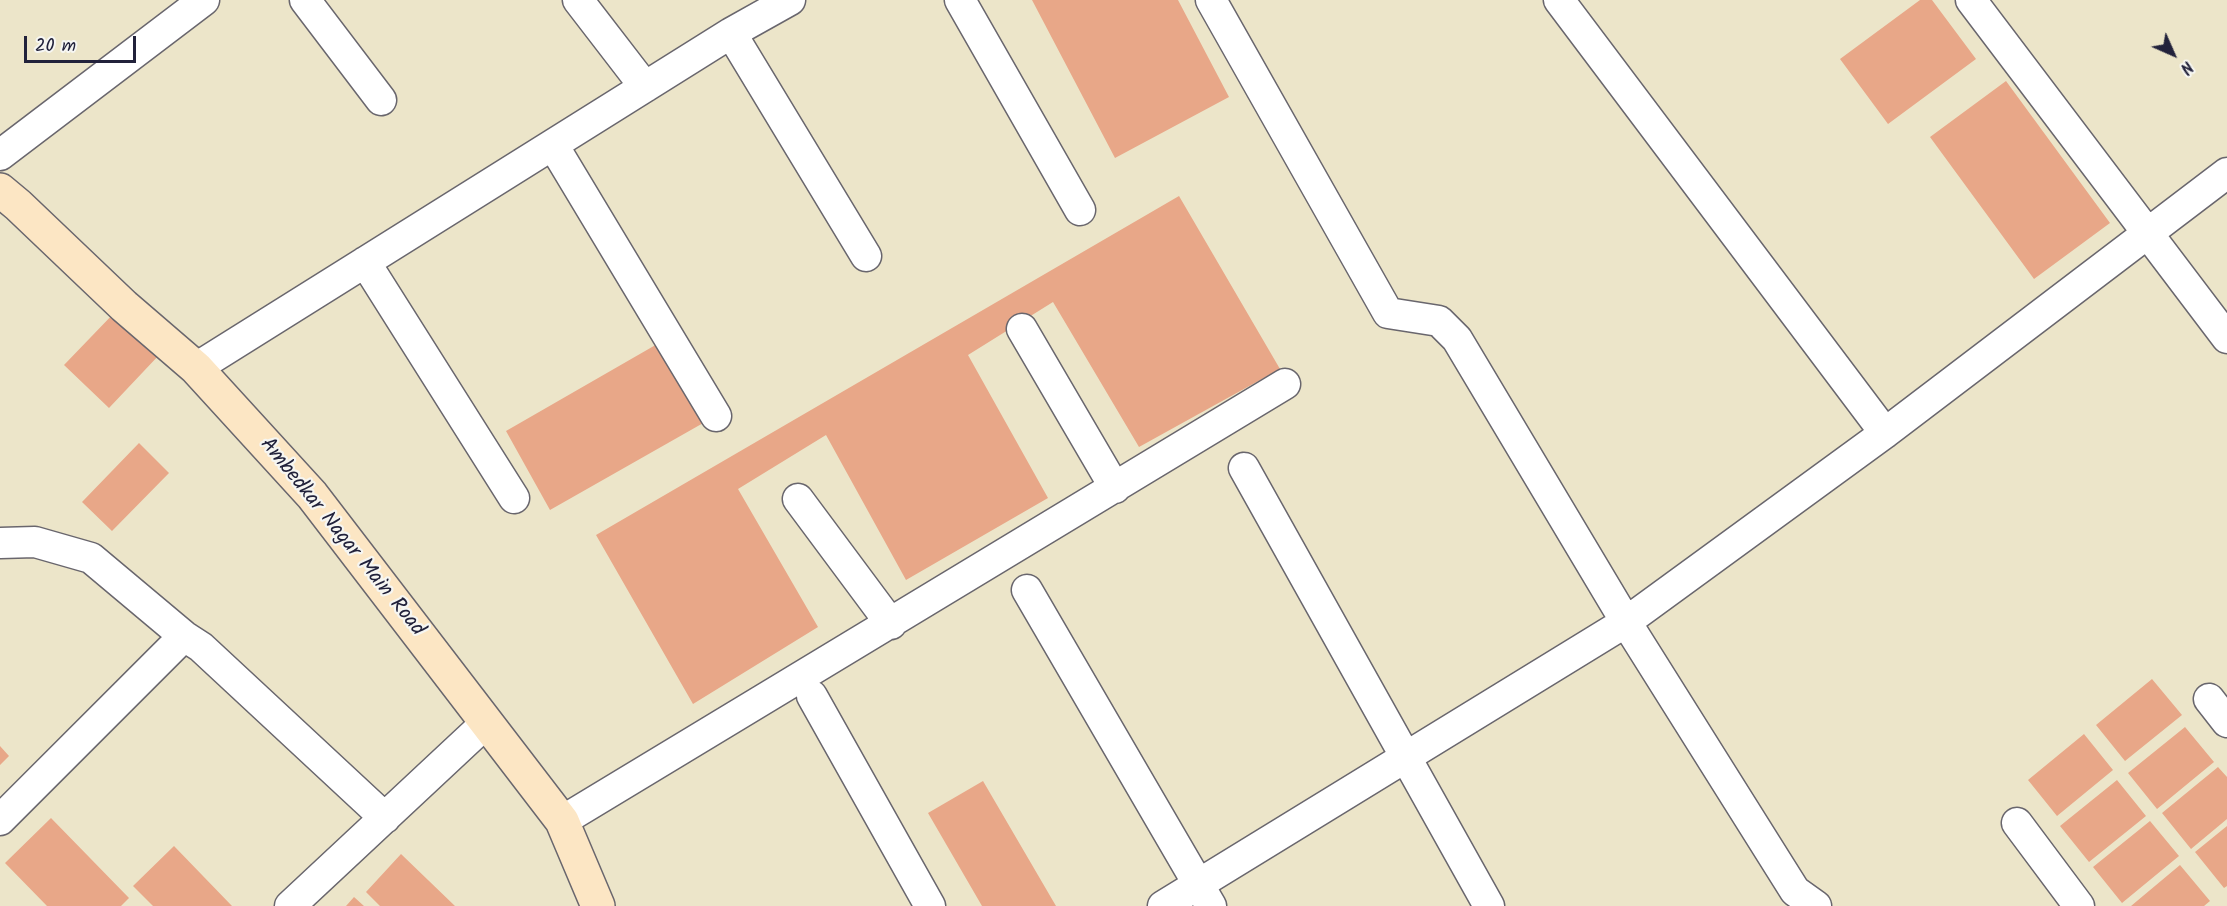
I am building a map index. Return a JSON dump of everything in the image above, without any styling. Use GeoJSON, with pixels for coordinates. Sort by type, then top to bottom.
{"type":"FeatureCollection","features":[{"type":"Feature","properties":{"kind":"street"},"geometry":{"type":"LineString","coordinates":[[0,155],[204,0]]}},
{"type":"Feature","properties":{"kind":"street"},"geometry":{"type":"LineString","coordinates":[[305,0],[381,100]]}},
{"type":"Feature","properties":{"kind":"street"},"geometry":{"type":"LineString","coordinates":[[578,0],[645,87]]}},
{"type":"Feature","properties":{"kind":"street"},"geometry":{"type":"LineString","coordinates":[[196,368],[731,33],[790,0]]}},
{"type":"Feature","properties":{"kind":"street"},"geometry":{"type":"LineString","coordinates":[[960,0],[1080,210]]}},
{"type":"Feature","properties":{"kind":"street"},"geometry":{"type":"LineString","coordinates":[[1211,0],[1388,313],[1438,321],[1456,339],[1626,622],[1795,891],[1816,906]]}},
{"type":"Feature","properties":{"kind":"street"},"geometry":{"type":"LineString","coordinates":[[1560,0],[1885,433]]}},
{"type":"Feature","properties":{"kind":"street"},"geometry":{"type":"LineString","coordinates":[[1971,0],[2227,338]]}},
{"type":"Feature","properties":{"kind":"street"},"geometry":{"type":"LineString","coordinates":[[731,33],[866,256]]}},
{"type":"Feature","properties":{"kind":"street"},"geometry":{"type":"LineString","coordinates":[[553,145],[716,416]]}},
{"type":"Feature","properties":{"kind":"street"},"geometry":{"type":"LineString","coordinates":[[1163,906],[1205,896],[1406,755],[1626,622],[1885,433],[2227,173]]}},
{"type":"Feature","properties":{"kind":"street","name":"Ambedkar Nagar Main Road"},"geometry":{"type":"LineString","coordinates":[[0,190],[18,204],[124,306],[196,368],[312,495],[562,821],[598,906]]}},
{"type":"Feature","properties":{"kind":"street"},"geometry":{"type":"LineString","coordinates":[[365,262],[514,498]]}},
{"type":"Feature","properties":{"kind":"street"},"geometry":{"type":"LineString","coordinates":[[1022,329],[1115,488]]}},
{"type":"Feature","properties":{"kind":"street"},"geometry":{"type":"LineString","coordinates":[[562,821],[1285,384]]}},
{"type":"Feature","properties":{"kind":"street"},"geometry":{"type":"LineString","coordinates":[[1245,468],[1489,906]]}},
{"type":"Feature","properties":{"kind":"street"},"geometry":{"type":"LineString","coordinates":[[798,500],[891,624]]}},
{"type":"Feature","properties":{"kind":"street"},"geometry":{"type":"LineString","coordinates":[[0,543],[35,542],[91,558],[184,636],[201,647],[385,818]]}},
{"type":"Feature","properties":{"kind":"street"},"geometry":{"type":"LineString","coordinates":[[1027,590],[1205,896]]}},
{"type":"Feature","properties":{"kind":"street"},"geometry":{"type":"LineString","coordinates":[[0,820],[184,636]]}},
{"type":"Feature","properties":{"kind":"street"},"geometry":{"type":"LineString","coordinates":[[812,696],[930,906]]}},
{"type":"Feature","properties":{"kind":"street"},"geometry":{"type":"LineString","coordinates":[[2209,699],[2227,723]]}},
{"type":"Feature","properties":{"kind":"street"},"geometry":{"type":"LineString","coordinates":[[290,906],[486,723]]}},
{"type":"Feature","properties":{"kind":"street"},"geometry":{"type":"LineString","coordinates":[[2017,823],[2079,906]]}},
{"type":"Feature","properties":{"kind":"building"},"geometry":{"type":"Polygon","coordinates":[[[1032,0],[1178,0],[1229,97],[1115,158],[1032,0]]]}},
{"type":"Feature","properties":{"kind":"building"},"geometry":{"type":"Polygon","coordinates":[[[1920,0],[1932,0],[1976,59],[1888,124],[1840,59],[1920,0]]]}},
{"type":"Feature","properties":{"kind":"building"},"geometry":{"type":"Polygon","coordinates":[[[2006,81],[2110,223],[2034,279],[1930,137],[2006,81]]]}},
{"type":"Feature","properties":{"kind":"building"},"geometry":{"type":"Polygon","coordinates":[[[1179,196],[1280,369],[1139,447],[1053,302],[968,355],[1048,498],[906,580],[826,435],[738,489],[818,627],[693,704],[596,535],[1179,196]]]}},
{"type":"Feature","properties":{"kind":"building"},"geometry":{"type":"Polygon","coordinates":[[[116,311],[160,354],[109,408],[64,365],[116,311]]]}},
{"type":"Feature","properties":{"kind":"building"},"geometry":{"type":"Polygon","coordinates":[[[659,343],[705,422],[550,510],[506,431],[659,343]]]}},
{"type":"Feature","properties":{"kind":"building"},"geometry":{"type":"Polygon","coordinates":[[[139,443],[169,473],[112,531],[82,502],[139,443]]]}},
{"type":"Feature","properties":{"kind":"building"},"geometry":{"type":"Polygon","coordinates":[[[2152,679],[2182,715],[2125,761],[2096,725],[2152,679]]]}},
{"type":"Feature","properties":{"kind":"building"},"geometry":{"type":"Polygon","coordinates":[[[2185,727],[2214,762],[2157,809],[2128,773],[2185,727]]]}},
{"type":"Feature","properties":{"kind":"building"},"geometry":{"type":"Polygon","coordinates":[[[2084,734],[2113,770],[2057,816],[2028,780],[2084,734]]]}},
{"type":"Feature","properties":{"kind":"building"},"geometry":{"type":"Polygon","coordinates":[[[0,746],[9,756],[0,765],[0,746]]]}},
{"type":"Feature","properties":{"kind":"building"},"geometry":{"type":"Polygon","coordinates":[[[2218,767],[2227,777],[2227,819],[2191,849],[2162,813],[2218,767]]]}},
{"type":"Feature","properties":{"kind":"building"},"geometry":{"type":"Polygon","coordinates":[[[2117,780],[2146,816],[2089,862],[2060,826],[2117,780]]]}},
{"type":"Feature","properties":{"kind":"building"},"geometry":{"type":"Polygon","coordinates":[[[983,781],[1056,906],[982,906],[928,813],[983,781]]]}},
{"type":"Feature","properties":{"kind":"building"},"geometry":{"type":"Polygon","coordinates":[[[51,818],[129,898],[121,906],[47,906],[5,863],[51,818]]]}},
{"type":"Feature","properties":{"kind":"building"},"geometry":{"type":"Polygon","coordinates":[[[2150,821],[2179,856],[2122,903],[2093,867],[2150,821]]]}},
{"type":"Feature","properties":{"kind":"building"},"geometry":{"type":"Polygon","coordinates":[[[2227,826],[2227,886],[2224,888],[2195,852],[2227,826]]]}},
{"type":"Feature","properties":{"kind":"building"},"geometry":{"type":"Polygon","coordinates":[[[174,846],[232,906],[153,906],[133,886],[174,846]]]}},
{"type":"Feature","properties":{"kind":"building"},"geometry":{"type":"Polygon","coordinates":[[[401,854],[455,906],[380,906],[366,892],[401,854]]]}},
{"type":"Feature","properties":{"kind":"building"},"geometry":{"type":"Polygon","coordinates":[[[2180,865],[2210,901],[2204,906],[2131,906],[2180,865]]]}},
{"type":"Feature","properties":{"kind":"building"},"geometry":{"type":"Polygon","coordinates":[[[354,897],[364,906],[346,906],[354,897]]]}}]}
